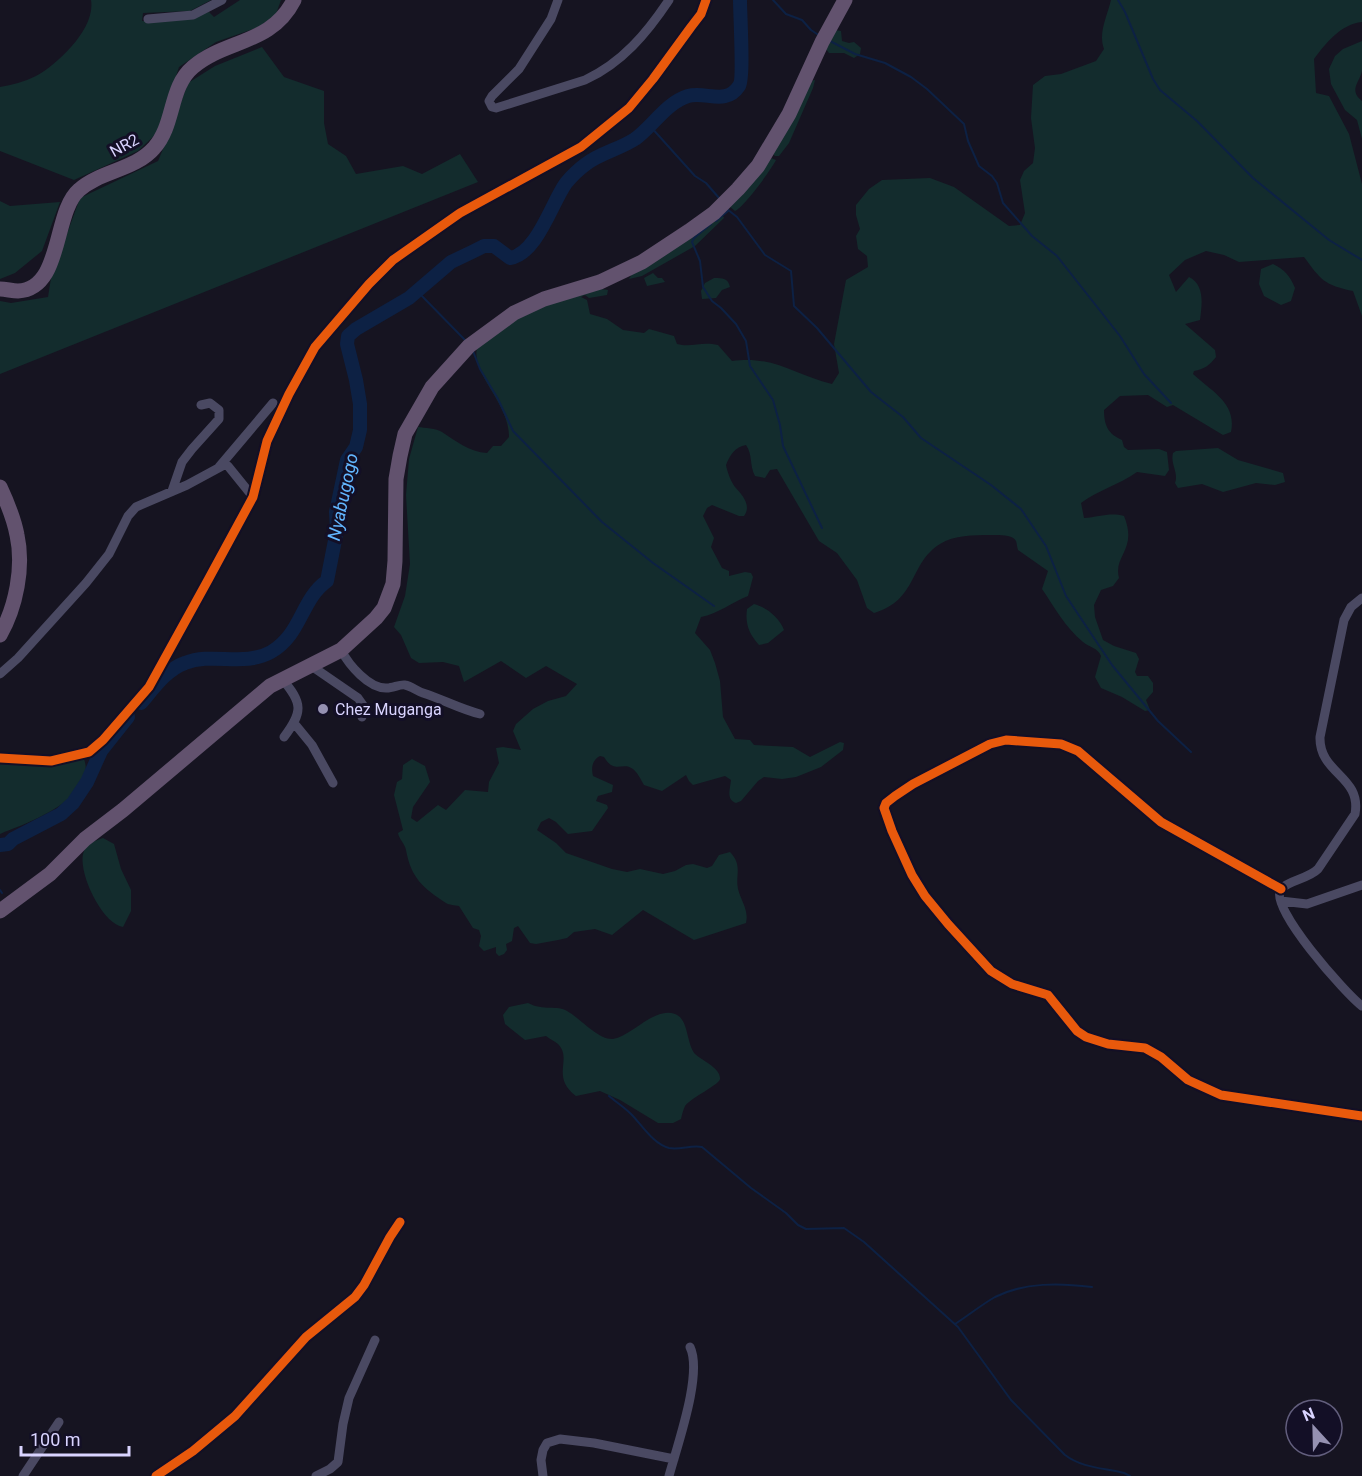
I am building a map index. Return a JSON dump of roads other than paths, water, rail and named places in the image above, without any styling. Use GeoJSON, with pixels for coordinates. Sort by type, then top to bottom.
{"type":"FeatureCollection","features":[{"type":"Feature","properties":{"kind":"highway","name":"NR2"},"geometry":{"type":"LineString","coordinates":[[0,289],[20,291],[41,279],[52,259],[65,215],[77,191],[87,184],[142,159],[155,148],[166,131],[177,91],[190,70],[203,59],[258,36],[284,16],[294,0]]}},
{"type":"Feature","properties":{"kind":"highway"},"geometry":{"type":"LineString","coordinates":[[0,911],[50,874],[85,839],[123,810],[270,686],[341,650],[376,618],[384,609],[389,598],[395,561],[395,502],[405,434],[432,387],[469,346],[514,313],[544,299],[590,286],[622,273],[674,242],[714,213],[758,166],[789,114],[845,0]]}},
{"type":"Feature","properties":{"kind":"highway"},"geometry":{"type":"LineString","coordinates":[[0,487],[17,536],[19,554],[13,602],[0,635]]}},
{"type":"Feature","properties":{"kind":"street"},"geometry":{"type":"LineString","coordinates":[[148,19],[194,15],[222,0]]}},
{"type":"Feature","properties":{"kind":"street"},"geometry":{"type":"LineString","coordinates":[[558,0],[551,19],[519,69],[492,96],[489,101],[492,107],[496,108],[598,74],[611,66],[642,37],[669,0]]}},
{"type":"Feature","properties":{"kind":"street"},"geometry":{"type":"LineString","coordinates":[[0,758],[51,761],[88,752],[103,740],[149,687],[253,497],[267,441],[315,347],[369,284],[393,260],[436,229],[509,185],[581,147],[629,108],[696,21],[706,0]]}},
{"type":"Feature","properties":{"kind":"street"},"geometry":{"type":"LineString","coordinates":[[172,491],[182,462],[219,419],[219,410],[210,403],[201,405]]}},
{"type":"Feature","properties":{"kind":"street"},"geometry":{"type":"LineString","coordinates":[[219,467],[273,403]]}},
{"type":"Feature","properties":{"kind":"street"},"geometry":{"type":"LineString","coordinates":[[0,674],[18,658],[86,583],[109,554],[123,526],[136,507],[219,467],[228,466],[253,497]]}},
{"type":"Feature","properties":{"kind":"street"},"geometry":{"type":"LineString","coordinates":[[1362,598],[1351,607],[1344,621],[1320,737],[1323,756],[1355,787],[1358,794],[1358,806],[1318,869],[1313,874],[1281,889],[1279,894],[1294,928],[1325,968],[1362,1006]]}},
{"type":"Feature","properties":{"kind":"street"},"geometry":{"type":"LineString","coordinates":[[341,650],[358,672],[375,685],[384,689],[404,684],[455,704],[462,709],[480,714]]}},
{"type":"Feature","properties":{"kind":"street"},"geometry":{"type":"LineString","coordinates":[[310,665],[358,698],[363,705],[362,717]]}},
{"type":"Feature","properties":{"kind":"street"},"geometry":{"type":"LineString","coordinates":[[282,679],[294,692],[299,703],[298,715],[284,737]]}},
{"type":"Feature","properties":{"kind":"street"},"geometry":{"type":"LineString","coordinates":[[294,723],[312,745],[333,783]]}},
{"type":"Feature","properties":{"kind":"street"},"geometry":{"type":"LineString","coordinates":[[1281,889],[1161,822],[1086,757],[1061,744],[1016,740],[990,744],[913,784],[886,803],[884,808],[891,831],[912,875],[925,896],[948,924],[991,971],[1012,984],[1048,995],[1077,1031],[1086,1037],[1108,1044],[1145,1048],[1161,1057],[1188,1080],[1221,1095],[1362,1116]]}},
{"type":"Feature","properties":{"kind":"street"},"geometry":{"type":"LineString","coordinates":[[1281,901],[1307,904],[1362,885]]}},
{"type":"Feature","properties":{"kind":"street"},"geometry":{"type":"LineString","coordinates":[[156,1476],[193,1451],[235,1416],[306,1337],[355,1297],[400,1222]]}},
{"type":"Feature","properties":{"kind":"street"},"geometry":{"type":"LineString","coordinates":[[316,1476],[338,1462],[349,1398],[375,1340]]}},
{"type":"Feature","properties":{"kind":"street"},"geometry":{"type":"LineString","coordinates":[[669,1476],[692,1390],[693,1354],[690,1347]]}},
{"type":"Feature","properties":{"kind":"street"},"geometry":{"type":"LineString","coordinates":[[23,1476],[59,1422]]}},
{"type":"Feature","properties":{"kind":"street"},"geometry":{"type":"LineString","coordinates":[[543,1476],[541,1460],[543,1450],[547,1443],[560,1439],[594,1443],[648,1456],[674,1459]]}},
{"type":"Feature","properties":{"kind":"waterway","name":"Nyabugogo"},"geometry":{"type":"LineString","coordinates":[[141,703],[166,675],[185,663],[206,659],[250,658],[271,652],[289,636],[318,588],[327,581],[337,530],[336,512],[347,460],[356,447],[360,430],[360,404],[347,344],[348,336],[409,298],[451,262],[484,246],[494,246],[510,258],[520,254],[536,238],[566,183],[575,173],[597,157],[635,139],[666,109],[680,99],[695,95],[722,97],[734,92],[739,86],[741,72],[740,0]]}},
{"type":"Feature","properties":{"kind":"waterway"},"geometry":{"type":"LineString","coordinates":[[773,0],[786,14],[802,20],[820,36]]}},
{"type":"Feature","properties":{"kind":"waterway"},"geometry":{"type":"LineString","coordinates":[[1118,0],[1160,90],[1197,121],[1253,178],[1329,240],[1362,260]]}},
{"type":"Feature","properties":{"kind":"waterway"},"geometry":{"type":"LineString","coordinates":[[830,41],[855,54],[885,63],[911,77],[964,124],[968,141],[979,166],[997,183],[1003,203],[1032,236],[1057,256],[1120,336],[1144,374],[1171,403]]}},
{"type":"Feature","properties":{"kind":"waterway"},"geometry":{"type":"LineString","coordinates":[[650,126],[695,176],[706,183],[719,198]]}},
{"type":"Feature","properties":{"kind":"waterway"},"geometry":{"type":"LineString","coordinates":[[727,209],[737,217],[765,255],[791,271],[794,306],[817,328],[871,392],[903,417],[921,438],[991,485],[1021,509],[1046,546],[1066,596],[1112,665],[1158,721],[1191,752]]}},
{"type":"Feature","properties":{"kind":"waterway"},"geometry":{"type":"LineString","coordinates":[[716,221],[728,211]]}},
{"type":"Feature","properties":{"kind":"waterway"},"geometry":{"type":"LineString","coordinates":[[711,224],[692,242],[700,261],[703,287],[712,301],[736,324],[746,341],[750,366],[773,400],[783,446],[822,528]]}},
{"type":"Feature","properties":{"kind":"waterway"},"geometry":{"type":"LineString","coordinates":[[417,291],[465,340]]}},
{"type":"Feature","properties":{"kind":"waterway"},"geometry":{"type":"LineString","coordinates":[[473,351],[513,431],[602,522],[653,563],[714,606]]}},
{"type":"Feature","properties":{"kind":"waterway","name":"Nyabugogo"},"geometry":{"type":"LineString","coordinates":[[0,845],[8,844],[13,839],[61,814],[73,803],[87,782],[101,751],[128,717]]}},
{"type":"Feature","properties":{"kind":"waterway"},"geometry":{"type":"LineString","coordinates":[[609,1096],[631,1114],[658,1143],[669,1148],[702,1147],[798,1225],[806,1229],[844,1228],[864,1242],[958,1327],[1011,1400],[1065,1455],[1086,1465],[1130,1476]]}},
{"type":"Feature","properties":{"kind":"waterway"},"geometry":{"type":"LineString","coordinates":[[955,1324],[985,1303],[1006,1292],[1030,1286],[1055,1284],[1092,1287]]}},
{"type":"Feature","properties":{"kind":"place","name":"Chez Muganga"},"geometry":{"type":"Point","coordinates":[323,709]}}]}
